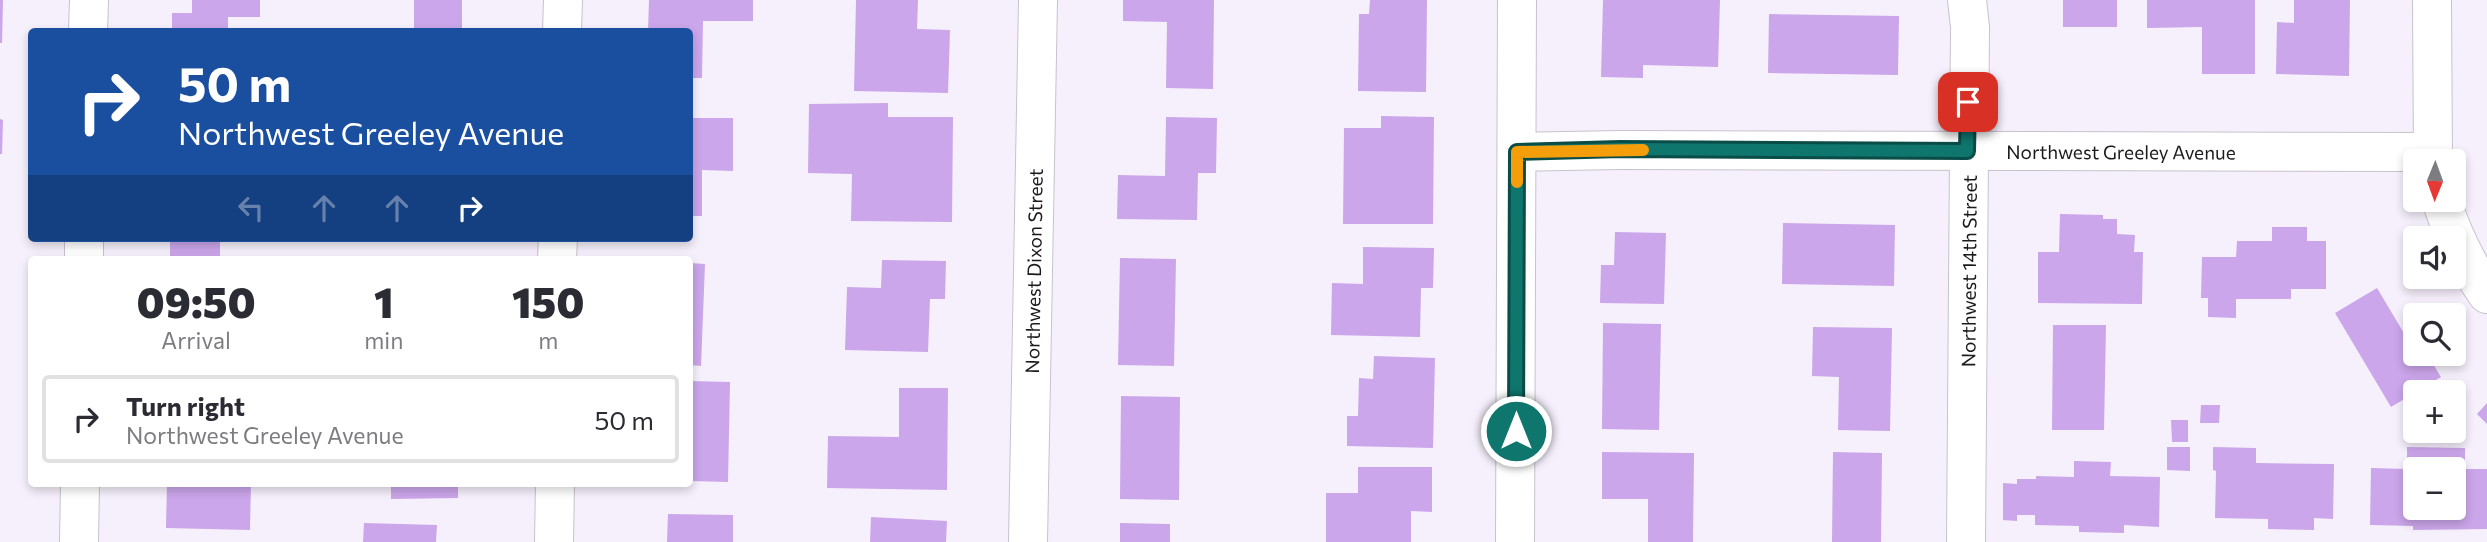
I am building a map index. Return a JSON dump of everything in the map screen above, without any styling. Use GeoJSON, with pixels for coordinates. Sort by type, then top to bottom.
{"type":"FeatureCollection","features":[{"type":"Feature","properties":{"kind":"street"},"geometry":{"type":"LineString","coordinates":[[88,28],[89,0]]}},
{"type":"Feature","properties":{"kind":"street"},"geometry":{"type":"LineString","coordinates":[[562,28],[563,0]]}},
{"type":"Feature","properties":{"kind":"street","name":"Northwest Dixon Street"},"geometry":{"type":"LineString","coordinates":[[1028,542],[1038,0]]}},
{"type":"Feature","properties":{"kind":"street"},"geometry":{"type":"LineString","coordinates":[[1515,542],[1517,0]]}},
{"type":"Feature","properties":{"kind":"street","name":"Northwest 14th Street"},"geometry":{"type":"LineString","coordinates":[[1966,542],[1970,27],[1967,0]]}},
{"type":"Feature","properties":{"kind":"street"},"geometry":{"type":"LineString","coordinates":[[2432,0],[2433,149]]}},
{"type":"Feature","properties":{"kind":"street","name":"Northwest Greeley Avenue"},"geometry":{"type":"LineString","coordinates":[[1517,152],[1620,149],[2403,156]]}},
{"type":"Feature","properties":{"kind":"street"},"geometry":{"type":"LineString","coordinates":[[2445,212],[2473,273],[2487,294]]}},
{"type":"Feature","properties":{"kind":"street"},"geometry":{"type":"LineString","coordinates":[[79,542],[80,487]]}},
{"type":"Feature","properties":{"kind":"street"},"geometry":{"type":"LineString","coordinates":[[554,542],[555,487]]}},
{"type":"Feature","properties":{"kind":"building"},"geometry":{"type":"Polygon","coordinates":[[[0,0],[3,0],[2,43],[0,43],[0,0]]]}},
{"type":"Feature","properties":{"kind":"building"},"geometry":{"type":"Polygon","coordinates":[[[192,0],[260,0],[260,17],[228,17],[228,28],[172,28],[172,13],[192,13],[192,0]]]}},
{"type":"Feature","properties":{"kind":"building"},"geometry":{"type":"Polygon","coordinates":[[[414,0],[462,0],[462,28],[414,28],[414,0]]]}},
{"type":"Feature","properties":{"kind":"building"},"geometry":{"type":"Polygon","coordinates":[[[649,0],[753,0],[753,21],[703,21],[702,78],[693,78],[693,28],[648,28],[649,0]]]}},
{"type":"Feature","properties":{"kind":"building"},"geometry":{"type":"Polygon","coordinates":[[[856,0],[918,0],[917,29],[950,30],[948,93],[854,91],[856,0]]]}},
{"type":"Feature","properties":{"kind":"building"},"geometry":{"type":"Polygon","coordinates":[[[1123,0],[1214,0],[1213,89],[1166,88],[1167,22],[1123,21],[1123,0]]]}},
{"type":"Feature","properties":{"kind":"building"},"geometry":{"type":"Polygon","coordinates":[[[1370,0],[1427,0],[1426,92],[1358,91],[1359,14],[1369,14],[1370,0]]]}},
{"type":"Feature","properties":{"kind":"building"},"geometry":{"type":"Polygon","coordinates":[[[1603,0],[1720,0],[1718,67],[1643,65],[1643,78],[1601,77],[1603,0]]]}},
{"type":"Feature","properties":{"kind":"building"},"geometry":{"type":"Polygon","coordinates":[[[2063,0],[2117,0],[2117,27],[2063,27],[2063,0]]]}},
{"type":"Feature","properties":{"kind":"building"},"geometry":{"type":"Polygon","coordinates":[[[2147,0],[2255,0],[2255,74],[2202,74],[2202,27],[2147,28],[2147,0]]]}},
{"type":"Feature","properties":{"kind":"building"},"geometry":{"type":"Polygon","coordinates":[[[2294,0],[2350,0],[2349,76],[2276,74],[2277,22],[2294,23],[2294,0]]]}},
{"type":"Feature","properties":{"kind":"building"},"geometry":{"type":"Polygon","coordinates":[[[1769,14],[1899,16],[1898,75],[1768,73],[1769,14]]]}},
{"type":"Feature","properties":{"kind":"building"},"geometry":{"type":"Polygon","coordinates":[[[888,103],[888,117],[953,117],[952,222],[851,221],[852,174],[808,173],[809,104],[888,103]]]}},
{"type":"Feature","properties":{"kind":"building"},"geometry":{"type":"Polygon","coordinates":[[[1381,116],[1434,117],[1433,224],[1343,224],[1344,128],[1381,128],[1381,116]]]}},
{"type":"Feature","properties":{"kind":"building"},"geometry":{"type":"Polygon","coordinates":[[[1166,117],[1217,118],[1216,173],[1198,173],[1197,220],[1117,219],[1118,175],[1165,176],[1166,117]]]}},
{"type":"Feature","properties":{"kind":"building"},"geometry":{"type":"Polygon","coordinates":[[[693,118],[733,118],[733,171],[702,170],[702,216],[693,216],[693,118]]]}},
{"type":"Feature","properties":{"kind":"building"},"geometry":{"type":"Polygon","coordinates":[[[0,119],[3,120],[2,154],[0,154],[0,119]]]}},
{"type":"Feature","properties":{"kind":"building"},"geometry":{"type":"Polygon","coordinates":[[[2060,214],[2103,215],[2103,219],[2117,219],[2117,234],[2135,235],[2134,252],[2143,252],[2142,304],[2038,303],[2038,252],[2059,252],[2060,214]]]}},
{"type":"Feature","properties":{"kind":"building"},"geometry":{"type":"Polygon","coordinates":[[[1783,223],[1895,225],[1894,286],[1782,284],[1783,223]]]}},
{"type":"Feature","properties":{"kind":"building"},"geometry":{"type":"Polygon","coordinates":[[[2272,227],[2307,227],[2307,241],[2326,241],[2326,289],[2291,289],[2291,299],[2236,299],[2236,318],[2208,317],[2208,298],[2201,298],[2202,257],[2236,257],[2237,241],[2272,241],[2272,227]]]}},
{"type":"Feature","properties":{"kind":"building"},"geometry":{"type":"Polygon","coordinates":[[[1615,232],[1666,233],[1664,304],[1600,303],[1601,265],[1614,265],[1615,232]]]}},
{"type":"Feature","properties":{"kind":"building"},"geometry":{"type":"Polygon","coordinates":[[[170,242],[220,242],[220,256],[170,256],[170,242]]]}},
{"type":"Feature","properties":{"kind":"building"},"geometry":{"type":"Polygon","coordinates":[[[1363,247],[1434,248],[1433,288],[1421,288],[1420,337],[1331,335],[1332,283],[1363,284],[1363,247]]]}},
{"type":"Feature","properties":{"kind":"building"},"geometry":{"type":"Polygon","coordinates":[[[1120,258],[1176,259],[1174,366],[1118,365],[1120,258]]]}},
{"type":"Feature","properties":{"kind":"building"},"geometry":{"type":"Polygon","coordinates":[[[882,260],[946,261],[945,299],[930,299],[928,352],[845,350],[847,287],[881,288],[882,260]]]}},
{"type":"Feature","properties":{"kind":"building"},"geometry":{"type":"Polygon","coordinates":[[[693,263],[705,264],[701,366],[693,365],[693,263]]]}},
{"type":"Feature","properties":{"kind":"building"},"geometry":{"type":"Polygon","coordinates":[[[2377,288],[2403,332],[2403,366],[2434,366],[2441,377],[2436,380],[2403,380],[2403,400],[2391,407],[2335,313],[2377,288]]]}},
{"type":"Feature","properties":{"kind":"building"},"geometry":{"type":"Polygon","coordinates":[[[1603,323],[1661,324],[1659,430],[1602,429],[1603,323]]]}},
{"type":"Feature","properties":{"kind":"building"},"geometry":{"type":"Polygon","coordinates":[[[2053,325],[2106,325],[2104,430],[2052,430],[2053,325]]]}},
{"type":"Feature","properties":{"kind":"building"},"geometry":{"type":"Polygon","coordinates":[[[1813,327],[1892,328],[1890,431],[1838,430],[1839,377],[1812,376],[1813,327]]]}},
{"type":"Feature","properties":{"kind":"building"},"geometry":{"type":"Polygon","coordinates":[[[1374,356],[1435,358],[1433,448],[1347,446],[1347,416],[1358,416],[1359,378],[1373,379],[1374,356]]]}},
{"type":"Feature","properties":{"kind":"building"},"geometry":{"type":"Polygon","coordinates":[[[693,381],[730,382],[728,482],[693,481],[693,381]]]}},
{"type":"Feature","properties":{"kind":"building"},"geometry":{"type":"Polygon","coordinates":[[[899,388],[948,388],[947,490],[827,488],[828,436],[899,437],[899,388]]]}},
{"type":"Feature","properties":{"kind":"building"},"geometry":{"type":"Polygon","coordinates":[[[1121,396],[1180,397],[1179,500],[1120,499],[1121,396]]]}},
{"type":"Feature","properties":{"kind":"building"},"geometry":{"type":"Polygon","coordinates":[[[2487,403],[2487,424],[2477,414],[2487,403]]]}},
{"type":"Feature","properties":{"kind":"building"},"geometry":{"type":"Polygon","coordinates":[[[2201,405],[2220,405],[2219,423],[2200,423],[2201,405]]]}},
{"type":"Feature","properties":{"kind":"building"},"geometry":{"type":"Polygon","coordinates":[[[2171,420],[2188,420],[2188,442],[2172,442],[2171,420]]]}},
{"type":"Feature","properties":{"kind":"building"},"geometry":{"type":"Polygon","coordinates":[[[2167,447],[2190,447],[2190,471],[2167,470],[2167,447]]]}},
{"type":"Feature","properties":{"kind":"building"},"geometry":{"type":"Polygon","coordinates":[[[2213,447],[2256,448],[2256,463],[2334,464],[2333,519],[2314,518],[2314,530],[2268,529],[2268,519],[2215,518],[2216,471],[2213,470],[2213,447]]]}},
{"type":"Feature","properties":{"kind":"building"},"geometry":{"type":"Polygon","coordinates":[[[2407,447],[2465,448],[2465,457],[2407,457],[2407,447]]]}},
{"type":"Feature","properties":{"kind":"building"},"geometry":{"type":"Polygon","coordinates":[[[1602,452],[1694,453],[1693,542],[1648,542],[1648,499],[1602,499],[1602,452]]]}},
{"type":"Feature","properties":{"kind":"building"},"geometry":{"type":"Polygon","coordinates":[[[1833,452],[1882,453],[1881,542],[1832,542],[1833,452]]]}},
{"type":"Feature","properties":{"kind":"building"},"geometry":{"type":"Polygon","coordinates":[[[2074,461],[2111,462],[2110,476],[2160,477],[2159,527],[2124,525],[2124,533],[2079,532],[2079,526],[2035,525],[2035,515],[2017,515],[2017,521],[2003,520],[2003,483],[2017,484],[2017,479],[2036,479],[2036,476],[2074,477],[2074,461]]]}},
{"type":"Feature","properties":{"kind":"building"},"geometry":{"type":"Polygon","coordinates":[[[1358,467],[1432,467],[1432,512],[1411,511],[1411,542],[1326,542],[1326,493],[1358,493],[1358,467]]]}},
{"type":"Feature","properties":{"kind":"building"},"geometry":{"type":"Polygon","coordinates":[[[2371,468],[2403,469],[2403,520],[2466,520],[2466,469],[2487,469],[2487,529],[2413,530],[2413,526],[2370,525],[2371,468]]]}},
{"type":"Feature","properties":{"kind":"building"},"geometry":{"type":"Polygon","coordinates":[[[167,487],[251,487],[250,530],[166,528],[167,487]]]}},
{"type":"Feature","properties":{"kind":"building"},"geometry":{"type":"Polygon","coordinates":[[[391,487],[458,487],[458,498],[391,499],[391,487]]]}},
{"type":"Feature","properties":{"kind":"building"},"geometry":{"type":"Polygon","coordinates":[[[668,514],[733,515],[733,542],[667,542],[668,514]]]}},
{"type":"Feature","properties":{"kind":"building"},"geometry":{"type":"Polygon","coordinates":[[[871,517],[947,521],[946,542],[870,542],[871,517]]]}},
{"type":"Feature","properties":{"kind":"building"},"geometry":{"type":"Polygon","coordinates":[[[364,523],[437,525],[436,542],[363,542],[364,523]]]}},
{"type":"Feature","properties":{"kind":"building"},"geometry":{"type":"Polygon","coordinates":[[[1120,523],[1170,524],[1170,542],[1120,542],[1120,523]]]}},
{"type":"Feature","properties":{"kind":"slow traffic"},"geometry":{"type":"LineString","coordinates":[[1517,182],[1517,152],[1643,150]]}},
{"type":"Feature","properties":{"kind":"route"},"geometry":{"type":"LineString","coordinates":[[1516,431],[1517,152],[1620,149],[1967,151],[1968,102]]}}]}
